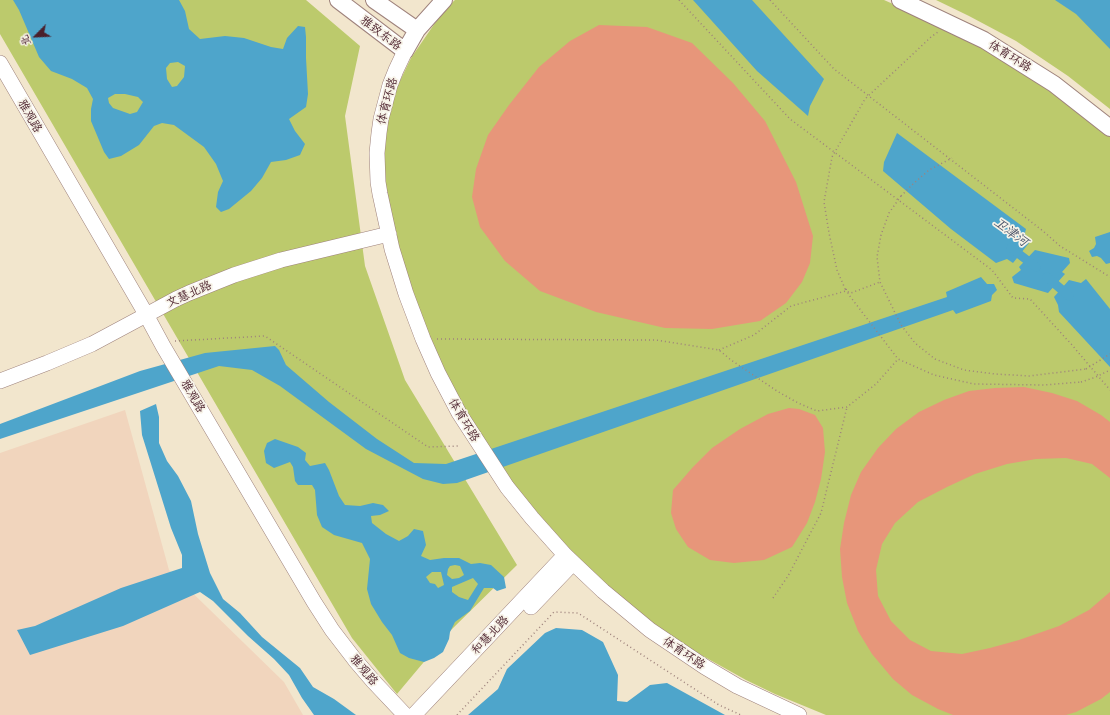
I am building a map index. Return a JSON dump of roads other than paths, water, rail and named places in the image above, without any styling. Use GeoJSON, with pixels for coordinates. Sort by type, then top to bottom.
{"type":"FeatureCollection","features":[{"type":"Feature","properties":{"kind":"main road","name":"雅致东路"},"geometry":{"type":"LineString","coordinates":[[338,0],[401,48]]}},
{"type":"Feature","properties":{"kind":"main road","name":"雅致东路"},"geometry":{"type":"LineString","coordinates":[[374,0],[413,27]]}},
{"type":"Feature","properties":{"kind":"main road","name":"体育环路"},"geometry":{"type":"LineString","coordinates":[[432,0],[413,27],[386,71],[373,116],[370,176],[373,194],[384,232],[423,339],[438,373],[462,419],[470,448]]}},
{"type":"Feature","properties":{"kind":"main road","name":"体育环路"},"geometry":{"type":"LineString","coordinates":[[413,27],[444,0]]}},
{"type":"Feature","properties":{"kind":"main road","name":"体育环路"},"geometry":{"type":"LineString","coordinates":[[900,0],[984,40],[1054,84],[1110,128]]}},
{"type":"Feature","properties":{"kind":"main road","name":"体育环路"},"geometry":{"type":"LineString","coordinates":[[920,0],[981,30],[1023,54],[1110,117]]}},
{"type":"Feature","properties":{"kind":"main road","name":"雅观路"},"geometry":{"type":"LineString","coordinates":[[0,63],[142,313]]}},
{"type":"Feature","properties":{"kind":"main road","name":"雅观路"},"geometry":{"type":"LineString","coordinates":[[0,73],[142,313],[310,606],[352,664],[397,715]]}},
{"type":"Feature","properties":{"kind":"main road","name":"体育环路"},"geometry":{"type":"LineString","coordinates":[[384,232],[394,284],[412,332],[434,384],[470,448],[532,518],[584,587],[610,610],[646,638],[714,684],[775,715]]}},
{"type":"Feature","properties":{"kind":"main road","name":"文慧北路"},"geometry":{"type":"LineString","coordinates":[[0,381],[92,344],[185,286],[234,267],[281,253],[384,232]]}},
{"type":"Feature","properties":{"kind":"main road","name":"文慧北路"},"geometry":{"type":"LineString","coordinates":[[0,372],[51,354],[142,313]]}},
{"type":"Feature","properties":{"kind":"main road","name":"雅观路"},"geometry":{"type":"LineString","coordinates":[[187,391],[325,619],[364,671],[405,715]]}},
{"type":"Feature","properties":{"kind":"main road","name":"体育环路"},"geometry":{"type":"LineString","coordinates":[[566,562],[650,630],[675,648],[737,686],[798,715]]}},
{"type":"Feature","properties":{"kind":"main road","name":"和慧北路"},"geometry":{"type":"LineString","coordinates":[[414,715],[566,562]]}},
{"type":"Feature","properties":{"kind":"main road","name":"和慧北路"},"geometry":{"type":"LineString","coordinates":[[428,715],[566,562]]}},
{"type":"Feature","properties":{"kind":"water"},"geometry":{"type":"Polygon","coordinates":[[[13,0],[179,0],[185,11],[189,29],[200,39],[225,36],[244,38],[271,47],[283,49],[287,38],[298,26],[305,27],[308,94],[306,107],[289,119],[295,131],[305,144],[300,155],[286,160],[271,162],[262,178],[251,191],[229,209],[221,212],[216,207],[218,192],[223,181],[216,164],[204,147],[174,125],[162,123],[154,126],[139,145],[121,156],[109,159],[104,152],[91,121],[93,99],[87,88],[72,79],[51,71],[39,57],[19,10],[13,0]],[[178,62],[170,63],[166,68],[167,79],[172,87],[177,86],[184,77],[185,66],[178,62]],[[115,94],[108,98],[109,103],[113,108],[130,114],[137,112],[143,102],[138,97],[125,94],[115,94]]]}},
{"type":"Feature","properties":{"kind":"water"},"geometry":{"type":"Polygon","coordinates":[[[693,0],[752,0],[824,79],[810,106],[808,116],[757,71],[693,0]]]}},
{"type":"Feature","properties":{"kind":"water"},"geometry":{"type":"Polygon","coordinates":[[[1055,0],[1110,0],[1110,49],[1076,14],[1055,0]]]}},
{"type":"Feature","properties":{"kind":"water"},"geometry":{"type":"Polygon","coordinates":[[[897,133],[1026,229],[1026,239],[1029,243],[1013,263],[1007,259],[996,263],[951,229],[883,171],[884,162],[897,133]]]}},
{"type":"Feature","properties":{"kind":"water"},"geometry":{"type":"Polygon","coordinates":[[[1110,232],[1110,263],[1106,264],[1097,256],[1092,257],[1089,251],[1094,248],[1096,244],[1095,237],[1110,232]]]}},
{"type":"Feature","properties":{"kind":"water"},"geometry":{"type":"Polygon","coordinates":[[[1035,250],[1069,258],[1070,263],[1062,272],[1065,274],[1048,293],[1014,283],[1012,277],[1021,270],[1019,267],[1035,250]]]}},
{"type":"Feature","properties":{"kind":"water"},"geometry":{"type":"Polygon","coordinates":[[[981,277],[987,284],[994,284],[997,290],[992,295],[991,301],[956,314],[953,310],[457,483],[443,484],[423,479],[366,449],[280,386],[252,370],[219,366],[0,439],[0,424],[140,371],[205,353],[275,346],[279,350],[286,365],[329,402],[377,439],[414,463],[446,464],[947,297],[946,292],[981,277]]]}},
{"type":"Feature","properties":{"kind":"water"},"geometry":{"type":"Polygon","coordinates":[[[1086,279],[1110,309],[1110,367],[1059,312],[1058,305],[1054,297],[1069,280],[1081,283],[1086,279]]]}},
{"type":"Feature","properties":{"kind":"water"},"geometry":{"type":"Polygon","coordinates":[[[156,404],[159,417],[159,443],[167,461],[178,476],[191,501],[198,534],[210,573],[223,599],[240,613],[262,637],[300,668],[313,687],[334,699],[356,715],[314,715],[289,675],[213,601],[200,592],[123,626],[30,655],[17,630],[35,626],[121,588],[182,568],[182,555],[171,528],[142,435],[140,411],[156,404]]]}},
{"type":"Feature","properties":{"kind":"water"},"geometry":{"type":"Polygon","coordinates":[[[275,439],[298,447],[306,453],[305,460],[310,466],[325,463],[339,496],[345,505],[360,506],[373,503],[383,505],[389,511],[380,515],[371,516],[372,523],[386,534],[399,541],[408,536],[414,529],[423,531],[426,545],[421,556],[430,560],[459,558],[471,564],[480,563],[491,565],[504,577],[506,588],[497,591],[493,588],[484,588],[470,611],[455,622],[443,652],[434,658],[424,662],[409,658],[400,653],[392,635],[371,604],[367,589],[370,559],[362,543],[334,535],[322,527],[317,515],[315,490],[312,485],[298,485],[295,481],[293,467],[290,462],[274,468],[266,463],[264,451],[267,443],[275,439]],[[450,566],[448,569],[447,575],[452,579],[459,578],[464,575],[460,566],[450,566]],[[432,572],[426,577],[430,583],[435,584],[438,588],[444,585],[441,572],[432,572]],[[473,578],[452,587],[452,592],[459,597],[468,600],[478,584],[473,578]]]}},
{"type":"Feature","properties":{"kind":"water"},"geometry":{"type":"Polygon","coordinates":[[[556,628],[582,630],[603,642],[618,675],[617,701],[627,702],[650,685],[667,683],[725,715],[468,715],[498,689],[507,669],[545,633],[556,628]]]}},
{"type":"Feature","properties":{"kind":"waterway","name":"卫津河"},"geometry":{"type":"LineString","coordinates":[[1011,248],[1036,267]]}},
{"type":"Feature","properties":{"kind":"waterway","name":"卫津河"},"geometry":{"type":"LineString","coordinates":[[1047,277],[1069,296]]}}]}
